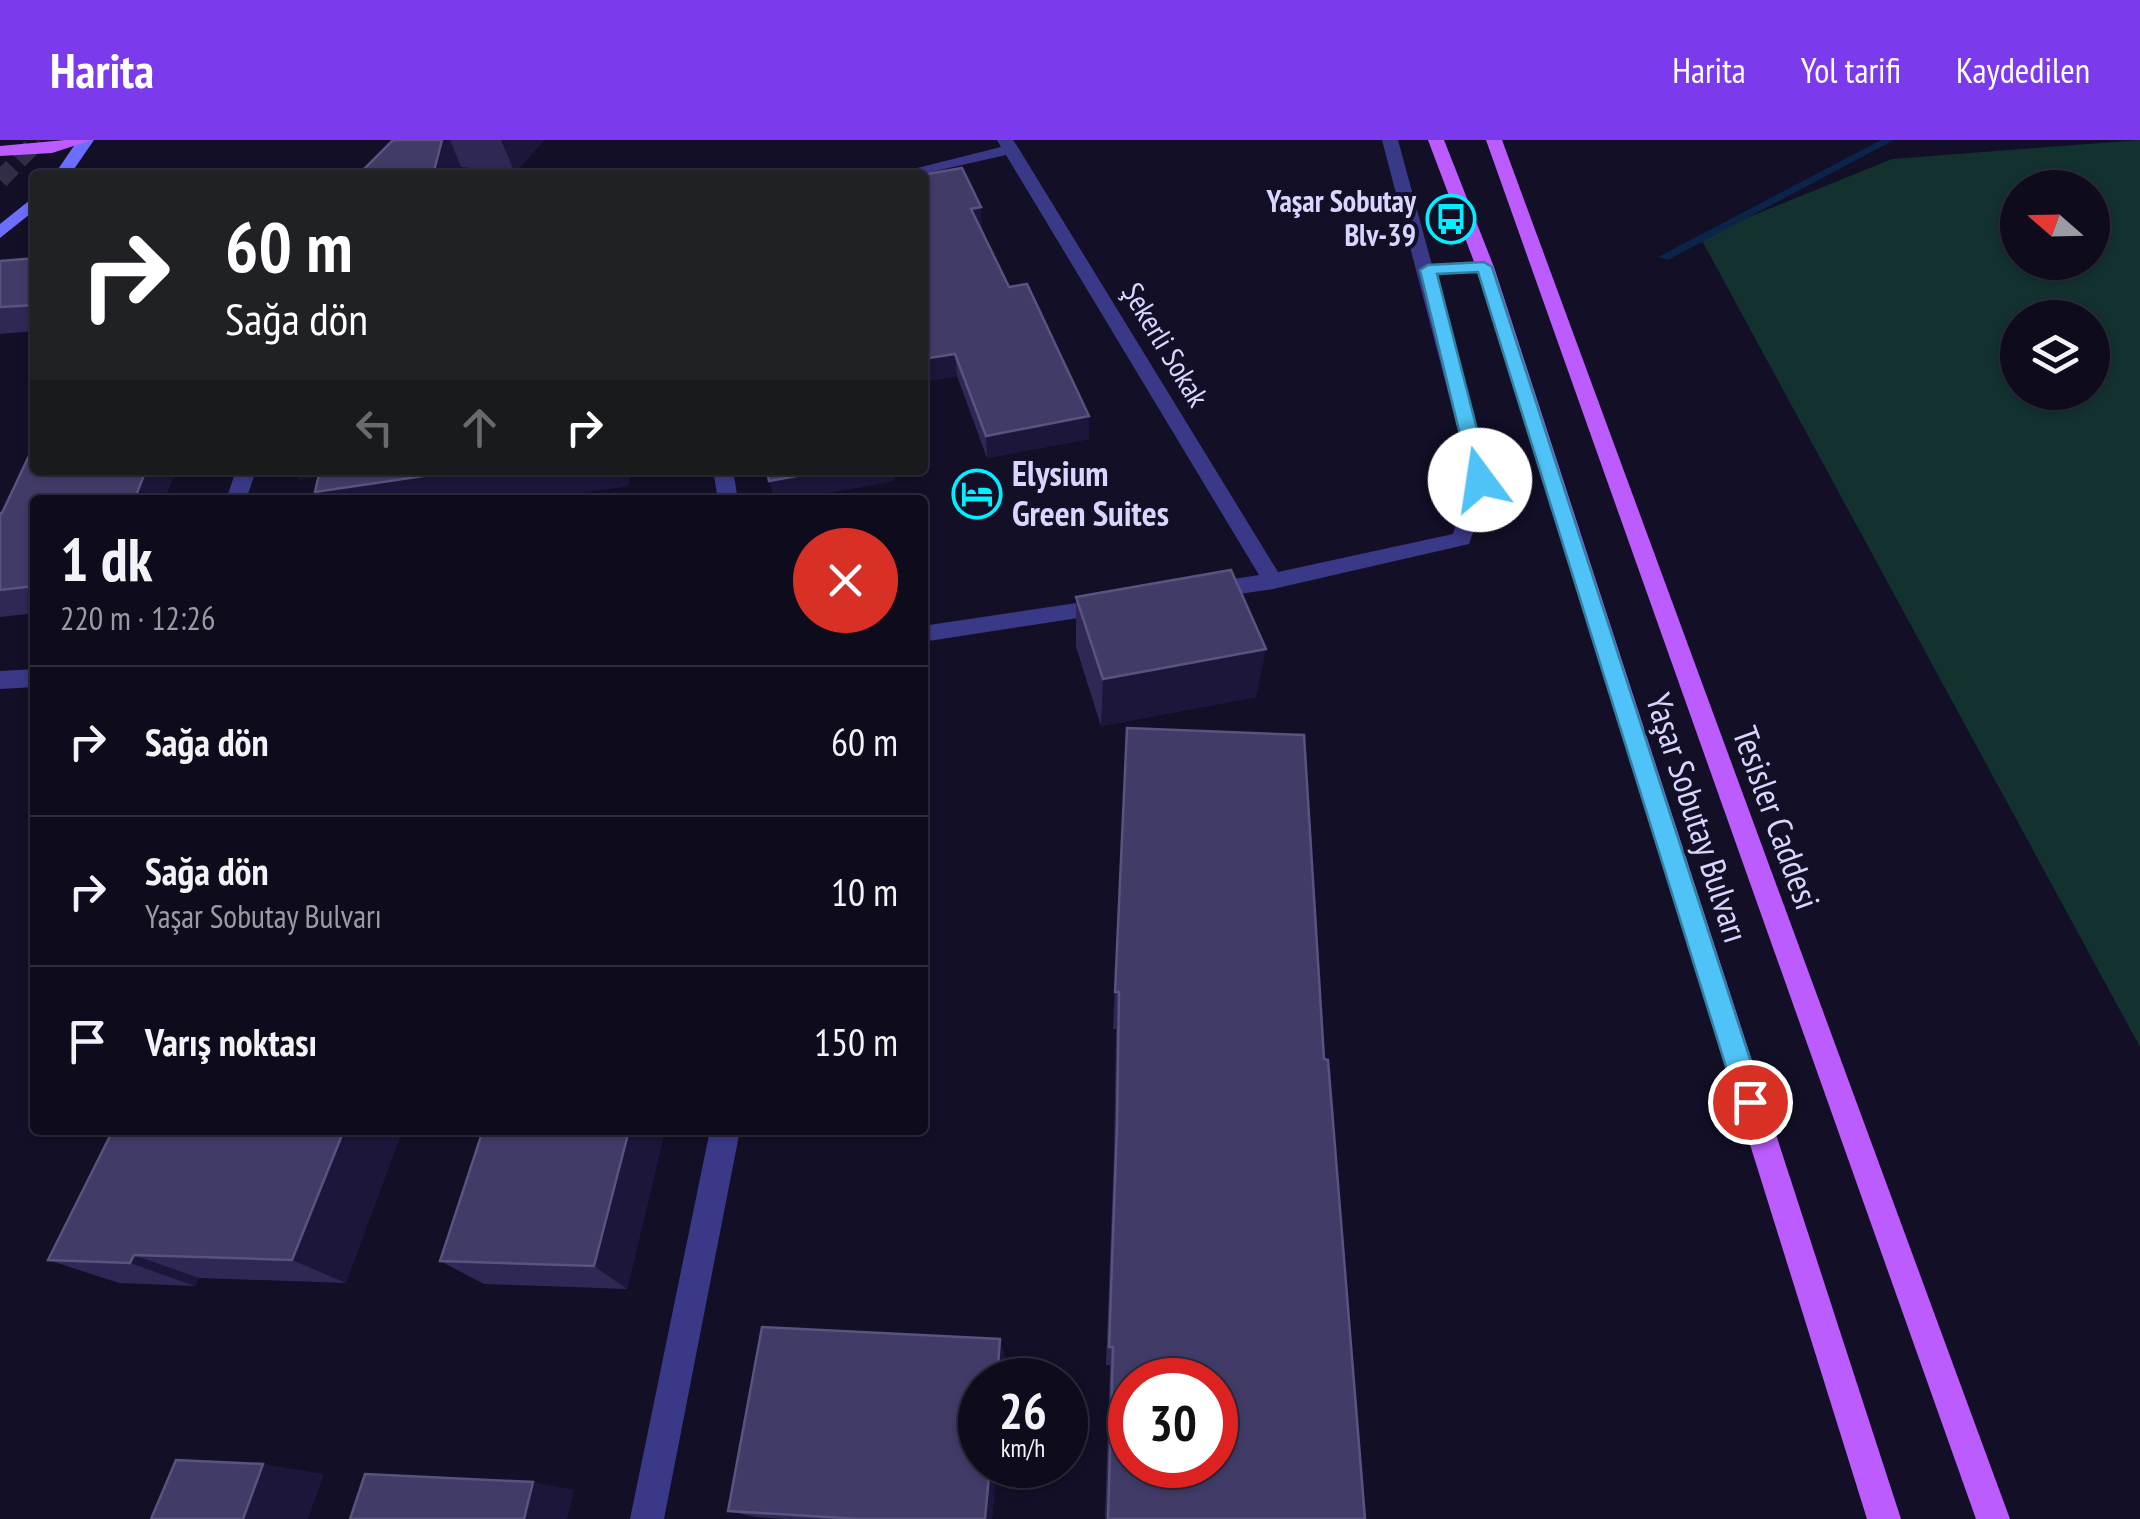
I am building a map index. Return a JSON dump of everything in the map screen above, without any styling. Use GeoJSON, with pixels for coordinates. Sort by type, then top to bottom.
{"type":"FeatureCollection","features":[{"type":"Feature","properties":{"kind":"main road"},"geometry":{"type":"LineString","coordinates":[[0,151],[52,148],[84,140]]}},
{"type":"Feature","properties":{"kind":"main road"},"geometry":{"type":"LineString","coordinates":[[65,170],[84,140]]}},
{"type":"Feature","properties":{"kind":"main road","name":"Yaşar Sobutay Bulvarı"},"geometry":{"type":"LineString","coordinates":[[1436,140],[1484,267],[1884,1519]]}},
{"type":"Feature","properties":{"kind":"main road","name":"Tesisler Caddesi"},"geometry":{"type":"LineString","coordinates":[[1494,140],[1993,1519]]}},
{"type":"Feature","properties":{"kind":"main road"},"geometry":{"type":"LineString","coordinates":[[0,233],[30,206]]}},
{"type":"Feature","properties":{"kind":"street"},"geometry":{"type":"LineString","coordinates":[[1176,596],[1273,581],[1462,539],[1480,480],[1428,270],[1390,140]]}},
{"type":"Feature","properties":{"kind":"street"},"geometry":{"type":"LineString","coordinates":[[916,170],[1008,145]]}},
{"type":"Feature","properties":{"kind":"street","name":"Şekerli Sokak"},"geometry":{"type":"LineString","coordinates":[[1008,145],[1273,581]]}},
{"type":"Feature","properties":{"kind":"street"},"geometry":{"type":"LineString","coordinates":[[1428,270],[1484,267]]}},
{"type":"Feature","properties":{"kind":"street"},"geometry":{"type":"LineString","coordinates":[[928,633],[1137,602]]}},
{"type":"Feature","properties":{"kind":"street"},"geometry":{"type":"LineString","coordinates":[[0,680],[30,678]]}},
{"type":"Feature","properties":{"kind":"street"},"geometry":{"type":"LineString","coordinates":[[647,1519],[724,1135]]}},
{"type":"Feature","properties":{"kind":"green space"},"geometry":{"type":"Polygon","coordinates":[[[2140,140],[2140,1047],[1700,237],[1892,159],[2140,140]]]}},
{"type":"Feature","properties":{"kind":"building"},"geometry":{"type":"Polygon","coordinates":[[[393,140],[442,140],[434,170],[363,170],[393,140]]]}},
{"type":"Feature","properties":{"kind":"building"},"geometry":{"type":"Polygon","coordinates":[[[962,168],[981,207],[971,209],[1009,287],[1027,284],[1089,416],[986,436],[955,354],[928,358],[928,174],[962,168]]]}},
{"type":"Feature","properties":{"kind":"building"},"geometry":{"type":"Polygon","coordinates":[[[30,258],[30,305],[0,307],[0,261],[30,258]]]}},
{"type":"Feature","properties":{"kind":"building"},"geometry":{"type":"Polygon","coordinates":[[[30,454],[30,475],[144,475],[136,495],[30,495],[30,587],[0,590],[2,513],[30,454]]]}},
{"type":"Feature","properties":{"kind":"building"},"geometry":{"type":"Polygon","coordinates":[[[319,475],[430,475],[315,492],[319,475]]]}},
{"type":"Feature","properties":{"kind":"building"},"geometry":{"type":"Polygon","coordinates":[[[768,475],[802,475],[769,481],[768,475]]]}},
{"type":"Feature","properties":{"kind":"building"},"geometry":{"type":"Polygon","coordinates":[[[1231,570],[1266,649],[1103,679],[1076,597],[1231,570]]]}},
{"type":"Feature","properties":{"kind":"building"},"geometry":{"type":"Polygon","coordinates":[[[1127,728],[1304,735],[1324,1059],[1328,1060],[1365,1519],[1108,1519],[1109,1488],[1238,1488],[1238,1358],[1113,1358],[1113,1347],[1109,1347],[1119,992],[1115,992],[1127,728]]]}},
{"type":"Feature","properties":{"kind":"building"},"geometry":{"type":"Polygon","coordinates":[[[110,1135],[342,1135],[292,1260],[134,1255],[130,1263],[48,1260],[110,1135]]]}},
{"type":"Feature","properties":{"kind":"building"},"geometry":{"type":"Polygon","coordinates":[[[481,1135],[628,1135],[594,1266],[440,1261],[481,1135]]]}},
{"type":"Feature","properties":{"kind":"building"},"geometry":{"type":"Polygon","coordinates":[[[762,1327],[1000,1339],[999,1358],[958,1358],[958,1488],[988,1488],[985,1519],[859,1519],[728,1511],[762,1327]]]}},
{"type":"Feature","properties":{"kind":"building"},"geometry":{"type":"Polygon","coordinates":[[[176,1460],[263,1464],[243,1519],[151,1519],[176,1460]]]}},
{"type":"Feature","properties":{"kind":"building"},"geometry":{"type":"Polygon","coordinates":[[[365,1474],[533,1482],[524,1519],[350,1519],[365,1474]]]}},
{"type":"Feature","properties":{"kind":"waterway"},"geometry":{"type":"LineString","coordinates":[[1664,257],[1889,140]]}},
{"type":"Feature","properties":{"kind":"tunnel"},"geometry":{"type":"LineString","coordinates":[[0,180],[38,140]]}},
{"type":"Feature","properties":{"kind":"place","name":"Yaşar Sobutay Blv-39"},"geometry":{"type":"Point","coordinates":[1451,219]}},
{"type":"Feature","properties":{"kind":"place","name":"Elysium Green Suites"},"geometry":{"type":"Point","coordinates":[977,494]}},
{"type":"Feature","properties":{"kind":"route"},"geometry":{"type":"LineString","coordinates":[[1480,480],[1428,270],[1484,267],[1750,1102]]}}]}
